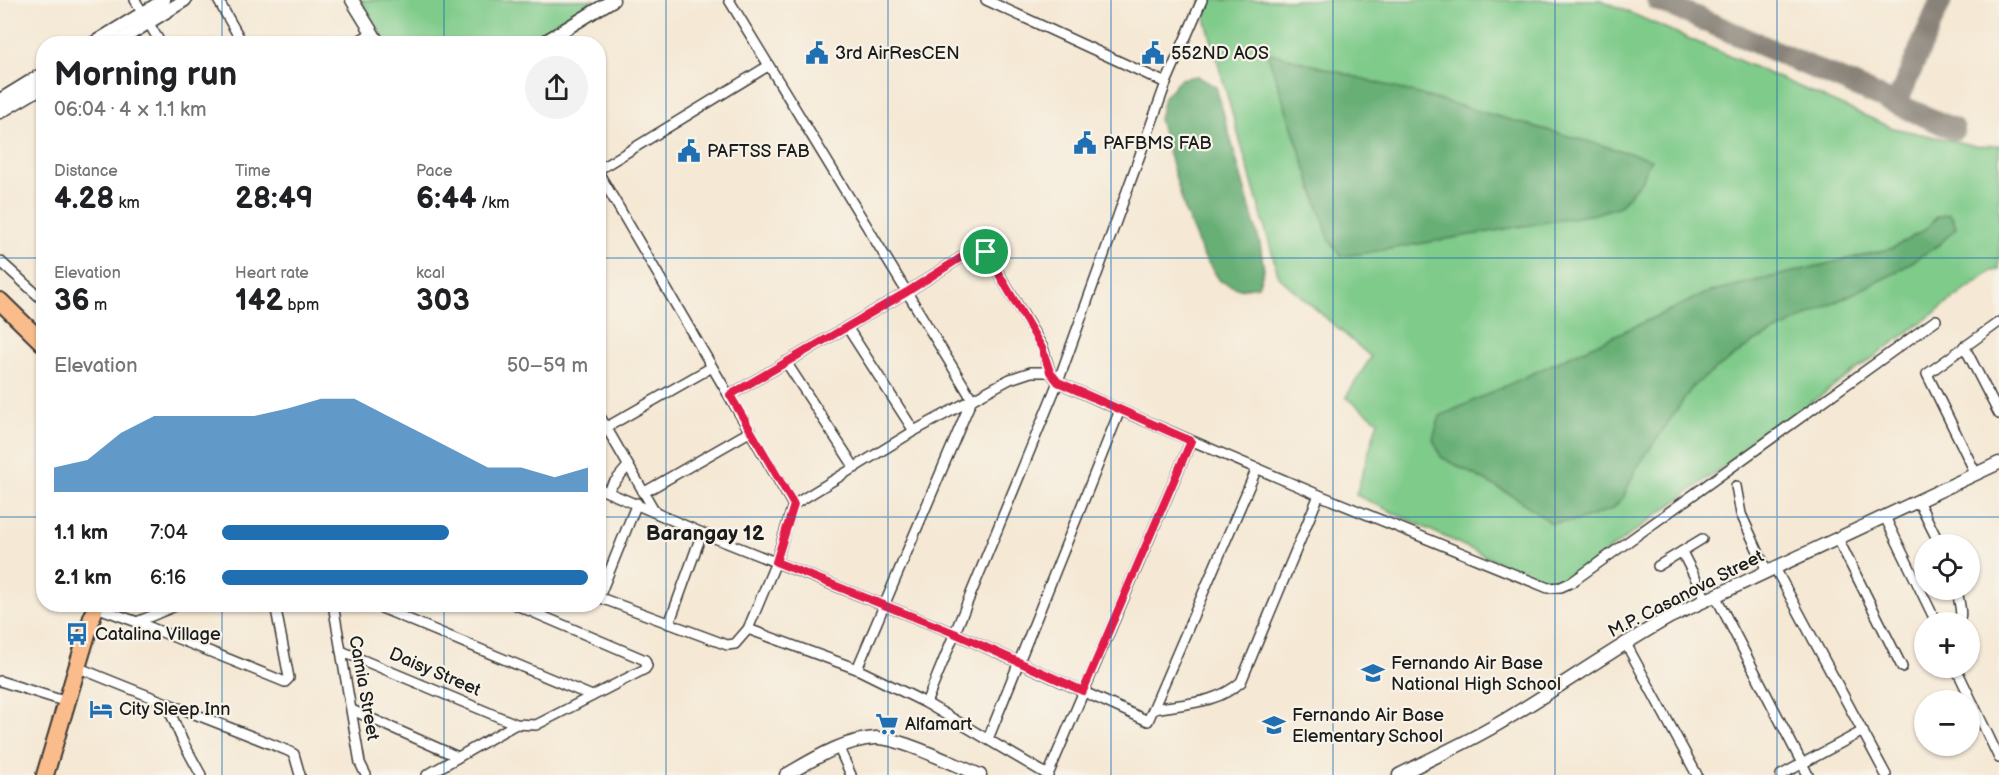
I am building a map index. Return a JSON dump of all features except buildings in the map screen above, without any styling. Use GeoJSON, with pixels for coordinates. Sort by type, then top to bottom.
{"type":"FeatureCollection","features":[{"type":"Feature","properties":{"kind":"highway"},"geometry":{"type":"LineString","coordinates":[[0,301],[36,336]]}},
{"type":"Feature","properties":{"kind":"highway"},"geometry":{"type":"LineString","coordinates":[[45,775],[94,612]]}},
{"type":"Feature","properties":{"kind":"street"},"geometry":{"type":"LineString","coordinates":[[135,0],[157,36]]}},
{"type":"Feature","properties":{"kind":"street"},"geometry":{"type":"LineString","coordinates":[[123,36],[164,0]]}},
{"type":"Feature","properties":{"kind":"street"},"geometry":{"type":"LineString","coordinates":[[108,36],[185,0]]}},
{"type":"Feature","properties":{"kind":"street"},"geometry":{"type":"LineString","coordinates":[[218,0],[238,36]]}},
{"type":"Feature","properties":{"kind":"street"},"geometry":{"type":"LineString","coordinates":[[352,0],[375,36]]}},
{"type":"Feature","properties":{"kind":"street"},"geometry":{"type":"LineString","coordinates":[[554,36],[613,0]]}},
{"type":"Feature","properties":{"kind":"street"},"geometry":{"type":"LineString","coordinates":[[729,0],[972,399]]}},
{"type":"Feature","properties":{"kind":"street"},"geometry":{"type":"LineString","coordinates":[[986,0],[1166,84]]}},
{"type":"Feature","properties":{"kind":"street"},"geometry":{"type":"LineString","coordinates":[[926,703],[1058,382],[1166,84],[1202,0]]}},
{"type":"Feature","properties":{"kind":"street"},"geometry":{"type":"LineString","coordinates":[[606,166],[768,66]]}},
{"type":"Feature","properties":{"kind":"street"},"geometry":{"type":"LineString","coordinates":[[0,100],[36,86]]}},
{"type":"Feature","properties":{"kind":"street"},"geometry":{"type":"LineString","coordinates":[[0,112],[36,87]]}},
{"type":"Feature","properties":{"kind":"street"},"geometry":{"type":"LineString","coordinates":[[606,185],[794,505]]}},
{"type":"Feature","properties":{"kind":"street"},"geometry":{"type":"LineString","coordinates":[[730,395],[907,292],[968,253],[986,252],[1042,348],[1050,372],[1058,382],[1319,495],[1548,588],[1561,587],[1572,582],[1936,320]]}},
{"type":"Feature","properties":{"kind":"street"},"geometry":{"type":"LineString","coordinates":[[0,261],[36,294]]}},
{"type":"Feature","properties":{"kind":"street"},"geometry":{"type":"LineString","coordinates":[[1976,474],[1927,374],[1999,322]]}},
{"type":"Feature","properties":{"kind":"street"},"geometry":{"type":"LineString","coordinates":[[847,327],[914,431]]}},
{"type":"Feature","properties":{"kind":"street"},"geometry":{"type":"LineString","coordinates":[[1964,346],[1999,414]]}},
{"type":"Feature","properties":{"kind":"street"},"geometry":{"type":"LineString","coordinates":[[786,362],[855,468]]}},
{"type":"Feature","properties":{"kind":"street"},"geometry":{"type":"LineString","coordinates":[[655,511],[607,427],[712,367]]}},
{"type":"Feature","properties":{"kind":"street"},"geometry":{"type":"LineString","coordinates":[[606,600],[727,645],[735,644],[748,629],[776,562],[794,505],[914,431],[1010,379],[1031,372],[1050,372]]}},
{"type":"Feature","properties":{"kind":"street"},"geometry":{"type":"LineString","coordinates":[[857,669],[972,399]]}},
{"type":"Feature","properties":{"kind":"street"},"geometry":{"type":"LineString","coordinates":[[988,739],[1120,410]]}},
{"type":"Feature","properties":{"kind":"street"},"geometry":{"type":"LineString","coordinates":[[643,493],[751,431]]}},
{"type":"Feature","properties":{"kind":"street"},"geometry":{"type":"LineString","coordinates":[[748,629],[857,669],[926,703],[1048,775],[1191,441]]}},
{"type":"Feature","properties":{"kind":"street","name":"M.P. Casanova Street"},"geometry":{"type":"LineString","coordinates":[[1399,775],[1418,771],[1570,680],[1625,642],[1710,597],[1999,463]]}},
{"type":"Feature","properties":{"kind":"street"},"geometry":{"type":"LineString","coordinates":[[606,487],[628,466]]}},
{"type":"Feature","properties":{"kind":"street"},"geometry":{"type":"LineString","coordinates":[[606,491],[702,533],[954,633],[1149,722],[1257,468]]}},
{"type":"Feature","properties":{"kind":"street"},"geometry":{"type":"LineString","coordinates":[[1736,486],[1742,514],[1771,570],[1886,775]]}},
{"type":"Feature","properties":{"kind":"street"},"geometry":{"type":"LineString","coordinates":[[1154,709],[1217,698],[1230,692],[1241,682],[1319,495]]}},
{"type":"Feature","properties":{"kind":"street"},"geometry":{"type":"LineString","coordinates":[[1918,501],[1934,534]]}},
{"type":"Feature","properties":{"kind":"street"},"geometry":{"type":"LineString","coordinates":[[606,580],[637,503]]}},
{"type":"Feature","properties":{"kind":"street"},"geometry":{"type":"LineString","coordinates":[[1885,517],[1931,612]]}},
{"type":"Feature","properties":{"kind":"street"},"geometry":{"type":"LineString","coordinates":[[669,624],[702,533]]}},
{"type":"Feature","properties":{"kind":"street"},"geometry":{"type":"LineString","coordinates":[[1838,538],[1902,667]]}},
{"type":"Feature","properties":{"kind":"street"},"geometry":{"type":"LineString","coordinates":[[1658,566],[1702,539]]}},
{"type":"Feature","properties":{"kind":"street"},"geometry":{"type":"LineString","coordinates":[[1682,552],[1710,597],[1808,775]]}},
{"type":"Feature","properties":{"kind":"street"},"geometry":{"type":"LineString","coordinates":[[111,612],[285,682],[289,678],[277,612]]}},
{"type":"Feature","properties":{"kind":"street"},"geometry":{"type":"LineString","coordinates":[[137,622],[161,612]]}},
{"type":"Feature","properties":{"kind":"street","name":"Camia Street"},"geometry":{"type":"LineString","coordinates":[[334,612],[360,763],[366,775]]}},
{"type":"Feature","properties":{"kind":"street"},"geometry":{"type":"LineString","coordinates":[[391,612],[592,696]]}},
{"type":"Feature","properties":{"kind":"street"},"geometry":{"type":"LineString","coordinates":[[427,775],[516,724],[536,724],[647,666],[645,660],[533,612]]}},
{"type":"Feature","properties":{"kind":"street"},"geometry":{"type":"LineString","coordinates":[[1625,642],[1696,775]]}},
{"type":"Feature","properties":{"kind":"street","name":"Daisy Street"},"geometry":{"type":"LineString","coordinates":[[341,651],[516,724]]}},
{"type":"Feature","properties":{"kind":"street"},"geometry":{"type":"LineString","coordinates":[[77,667],[118,682],[167,705],[286,750],[294,754],[300,775]]}},
{"type":"Feature","properties":{"kind":"street"},"geometry":{"type":"LineString","coordinates":[[1961,678],[1999,758]]}},
{"type":"Feature","properties":{"kind":"street"},"geometry":{"type":"LineString","coordinates":[[0,681],[67,702]]}},
{"type":"Feature","properties":{"kind":"street"},"geometry":{"type":"LineString","coordinates":[[167,705],[201,775]]}},
{"type":"Feature","properties":{"kind":"street"},"geometry":{"type":"LineString","coordinates":[[352,710],[458,757]]}},
{"type":"Feature","properties":{"kind":"street"},"geometry":{"type":"LineString","coordinates":[[1781,775],[1863,731]]}},
{"type":"Feature","properties":{"kind":"street"},"geometry":{"type":"LineString","coordinates":[[786,775],[838,746],[875,738],[887,738],[979,775]]}},
{"type":"Feature","properties":{"kind":"street"},"geometry":{"type":"LineString","coordinates":[[838,746],[851,775]]}},
{"type":"Feature","properties":{"kind":"green space"},"geometry":{"type":"Polygon","coordinates":[[[360,0],[594,0],[534,36],[382,36],[360,0]]]}},
{"type":"Feature","properties":{"kind":"green space"},"geometry":{"type":"Polygon","coordinates":[[[1200,0],[1601,0],[1893,128],[1977,146],[1999,145],[1999,270],[1992,271],[1572,577],[1558,582],[1536,580],[1356,495],[1378,421],[1346,397],[1371,357],[1279,277],[1200,0]]]}},
{"type":"Feature","properties":{"kind":"green space"},"geometry":{"type":"Polygon","coordinates":[[[1267,52],[1651,159],[1641,181],[1620,206],[1595,214],[1341,256],[1330,241],[1267,52]]]}},
{"type":"Feature","properties":{"kind":"green space"},"geometry":{"type":"Polygon","coordinates":[[[1197,76],[1216,87],[1260,244],[1264,270],[1258,286],[1239,289],[1220,281],[1203,255],[1186,214],[1159,119],[1164,97],[1180,79],[1197,76]]]}},
{"type":"Feature","properties":{"kind":"green space"},"geometry":{"type":"Polygon","coordinates":[[[1949,214],[1956,228],[1940,244],[1895,273],[1754,342],[1693,386],[1636,469],[1623,498],[1612,509],[1577,521],[1551,523],[1515,497],[1441,457],[1433,439],[1440,416],[1709,292],[1893,248],[1924,230],[1937,217],[1949,214]]]}},
{"type":"Feature","properties":{"kind":"taxiway"},"geometry":{"type":"LineString","coordinates":[[1657,0],[1954,129]]}},
{"type":"Feature","properties":{"kind":"taxiway"},"geometry":{"type":"LineString","coordinates":[[1897,103],[1941,0]]}},
{"type":"Feature","properties":{"kind":"place","name":"3rd AirResCEN"},"geometry":{"type":"Point","coordinates":[817,53]}},
{"type":"Feature","properties":{"kind":"place","name":"552ND AOS"},"geometry":{"type":"Point","coordinates":[1153,53]}},
{"type":"Feature","properties":{"kind":"place","name":"PAFBMS FAB"},"geometry":{"type":"Point","coordinates":[1085,143]}},
{"type":"Feature","properties":{"kind":"place","name":"PAFTSS FAB"},"geometry":{"type":"Point","coordinates":[689,151]}},
{"type":"Feature","properties":{"kind":"place","name":"Catalina Village"},"geometry":{"type":"Point","coordinates":[77,634]}},
{"type":"Feature","properties":{"kind":"place","name":"Fernando Air Base National High School"},"geometry":{"type":"Point","coordinates":[1373,673]}},
{"type":"Feature","properties":{"kind":"place","name":"City Sleep Inn"},"geometry":{"type":"Point","coordinates":[101,709]}},
{"type":"Feature","properties":{"kind":"place","name":"Alfamart"},"geometry":{"type":"Point","coordinates":[887,724]}},
{"type":"Feature","properties":{"kind":"place","name":"Fernando Air Base Elementary School"},"geometry":{"type":"Point","coordinates":[1274,725]}},
{"type":"Feature","properties":{"kind":"district","name":"Barangay 12"},"geometry":{"type":"Point","coordinates":[705,533]}},
{"type":"Feature","properties":{"kind":"route"},"geometry":{"type":"LineString","coordinates":[[986,252],[1042,348],[1050,372],[1058,382],[1191,441],[1083,691],[954,633],[776,562],[794,505],[730,395],[907,292],[968,253],[986,252]]}}]}
